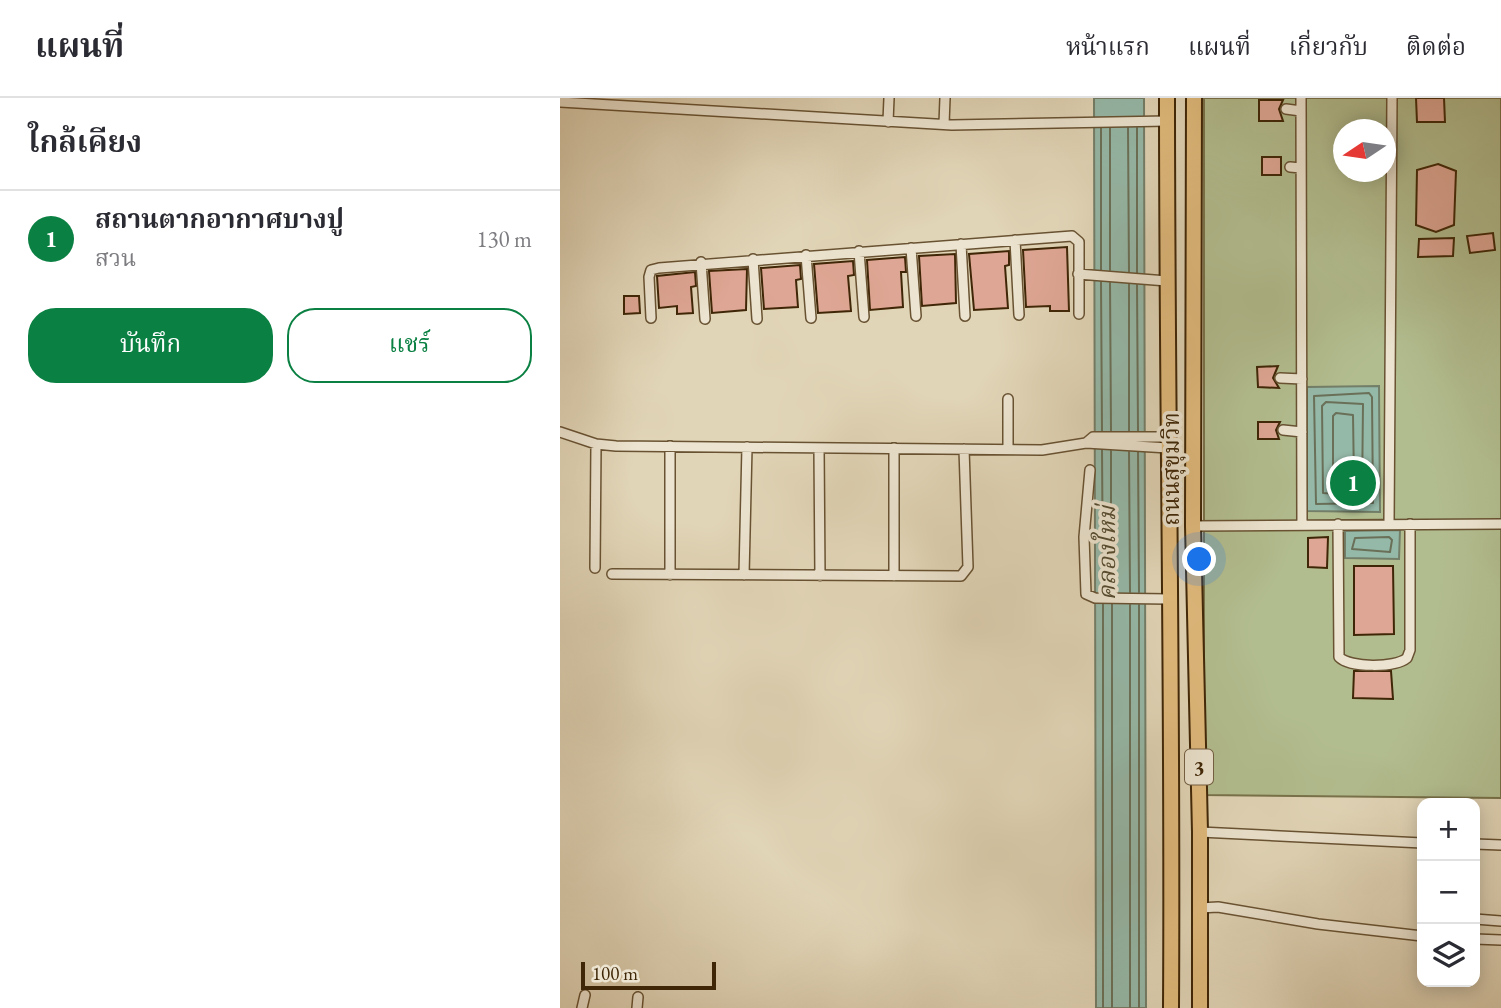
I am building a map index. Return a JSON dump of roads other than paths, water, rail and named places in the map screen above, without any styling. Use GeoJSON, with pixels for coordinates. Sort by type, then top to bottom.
{"type":"FeatureCollection","features":[{"type":"Feature","properties":{"kind":"highway","name":"ถนนสุขุมวิท"},"geometry":{"type":"LineString","coordinates":[[1167,98],[1171,1008]]}},
{"type":"Feature","properties":{"kind":"highway","name":"ถนนสุขุมวิท"},"geometry":{"type":"LineString","coordinates":[[1194,98],[1193,526],[1200,832],[1200,1008]]}},
{"type":"Feature","properties":{"kind":"highway"},"geometry":{"type":"LineString","coordinates":[[1168,527],[1193,526]]}},
{"type":"Feature","properties":{"kind":"street"},"geometry":{"type":"LineString","coordinates":[[888,122],[889,98]]}},
{"type":"Feature","properties":{"kind":"street"},"geometry":{"type":"LineString","coordinates":[[944,124],[945,98]]}},
{"type":"Feature","properties":{"kind":"street"},"geometry":{"type":"LineString","coordinates":[[1301,98],[1302,524]]}},
{"type":"Feature","properties":{"kind":"street"},"geometry":{"type":"LineString","coordinates":[[1389,523],[1392,98]]}},
{"type":"Feature","properties":{"kind":"street"},"geometry":{"type":"LineString","coordinates":[[560,102],[578,100],[944,124],[1167,121]]}},
{"type":"Feature","properties":{"kind":"street"},"geometry":{"type":"LineString","coordinates":[[1286,109],[1301,111]]}},
{"type":"Feature","properties":{"kind":"street"},"geometry":{"type":"LineString","coordinates":[[1290,167],[1301,168]]}},
{"type":"Feature","properties":{"kind":"street"},"geometry":{"type":"LineString","coordinates":[[651,318],[651,271],[701,262],[1015,240],[1077,239],[1079,314]]}},
{"type":"Feature","properties":{"kind":"street"},"geometry":{"type":"LineString","coordinates":[[1015,240],[1019,315]]}},
{"type":"Feature","properties":{"kind":"street"},"geometry":{"type":"LineString","coordinates":[[961,244],[965,316]]}},
{"type":"Feature","properties":{"kind":"street"},"geometry":{"type":"LineString","coordinates":[[911,248],[916,316]]}},
{"type":"Feature","properties":{"kind":"street"},"geometry":{"type":"LineString","coordinates":[[859,251],[864,317]]}},
{"type":"Feature","properties":{"kind":"street"},"geometry":{"type":"LineString","coordinates":[[806,255],[811,318]]}},
{"type":"Feature","properties":{"kind":"street"},"geometry":{"type":"LineString","coordinates":[[753,259],[757,319]]}},
{"type":"Feature","properties":{"kind":"street"},"geometry":{"type":"LineString","coordinates":[[701,262],[705,318]]}},
{"type":"Feature","properties":{"kind":"street"},"geometry":{"type":"LineString","coordinates":[[1078,274],[1167,281]]}},
{"type":"Feature","properties":{"kind":"street"},"geometry":{"type":"LineString","coordinates":[[1280,377],[1302,379]]}},
{"type":"Feature","properties":{"kind":"street"},"geometry":{"type":"LineString","coordinates":[[1008,399],[1008,449]]}},
{"type":"Feature","properties":{"kind":"street"},"geometry":{"type":"LineString","coordinates":[[1283,430],[1302,432]]}},
{"type":"Feature","properties":{"kind":"street"},"geometry":{"type":"LineString","coordinates":[[560,432],[596,444],[670,446],[1042,450],[1151,436],[1168,442]]}},
{"type":"Feature","properties":{"kind":"street"},"geometry":{"type":"LineString","coordinates":[[1091,442],[1151,447],[1168,442]]}},
{"type":"Feature","properties":{"kind":"street"},"geometry":{"type":"LineString","coordinates":[[596,444],[596,568]]}},
{"type":"Feature","properties":{"kind":"street"},"geometry":{"type":"LineString","coordinates":[[670,446],[670,575]]}},
{"type":"Feature","properties":{"kind":"street"},"geometry":{"type":"LineString","coordinates":[[744,576],[747,447]]}},
{"type":"Feature","properties":{"kind":"street"},"geometry":{"type":"LineString","coordinates":[[819,448],[820,576]]}},
{"type":"Feature","properties":{"kind":"street"},"geometry":{"type":"LineString","coordinates":[[894,448],[894,576]]}},
{"type":"Feature","properties":{"kind":"street"},"geometry":{"type":"LineString","coordinates":[[612,574],[961,576],[967,572],[964,449]]}},
{"type":"Feature","properties":{"kind":"street"},"geometry":{"type":"LineString","coordinates":[[1090,470],[1084,583],[1086,594],[1095,598],[1168,599]]}},
{"type":"Feature","properties":{"kind":"street"},"geometry":{"type":"LineString","coordinates":[[1338,524],[1339,657],[1349,663],[1397,664],[1407,658],[1410,650],[1410,524]]}},
{"type":"Feature","properties":{"kind":"street"},"geometry":{"type":"LineString","coordinates":[[1193,526],[1501,524]]}},
{"type":"Feature","properties":{"kind":"street"},"geometry":{"type":"LineString","coordinates":[[1200,832],[1417,843]]}},
{"type":"Feature","properties":{"kind":"street"},"geometry":{"type":"LineString","coordinates":[[1480,844],[1501,845]]}},
{"type":"Feature","properties":{"kind":"street"},"geometry":{"type":"LineString","coordinates":[[1200,908],[1218,906],[1356,929],[1417,935]]}},
{"type":"Feature","properties":{"kind":"street"},"geometry":{"type":"LineString","coordinates":[[1480,919],[1501,921]]}},
{"type":"Feature","properties":{"kind":"street"},"geometry":{"type":"LineString","coordinates":[[1480,939],[1501,940]]}},
{"type":"Feature","properties":{"kind":"street"},"geometry":{"type":"LineString","coordinates":[[582,1008],[585,995]]}},
{"type":"Feature","properties":{"kind":"street"},"geometry":{"type":"LineString","coordinates":[[637,1008],[638,997]]}},
{"type":"Feature","properties":{"kind":"water","name":"คลองใหม่"},"geometry":{"type":"Polygon","coordinates":[[[1094,98],[1144,98],[1146,1008],[1096,1008],[1094,98]]]}},
{"type":"Feature","properties":{"kind":"water"},"geometry":{"type":"Polygon","coordinates":[[[1379,386],[1380,512],[1307,511],[1307,387],[1379,386]]]}},
{"type":"Feature","properties":{"kind":"water"},"geometry":{"type":"Polygon","coordinates":[[[1400,530],[1399,559],[1345,558],[1345,531],[1400,530]]]}},
{"type":"Feature","properties":{"kind":"place","name":"สถานตากอากาศบางปู"},"geometry":{"type":"Point","coordinates":[1353,483]}}]}
